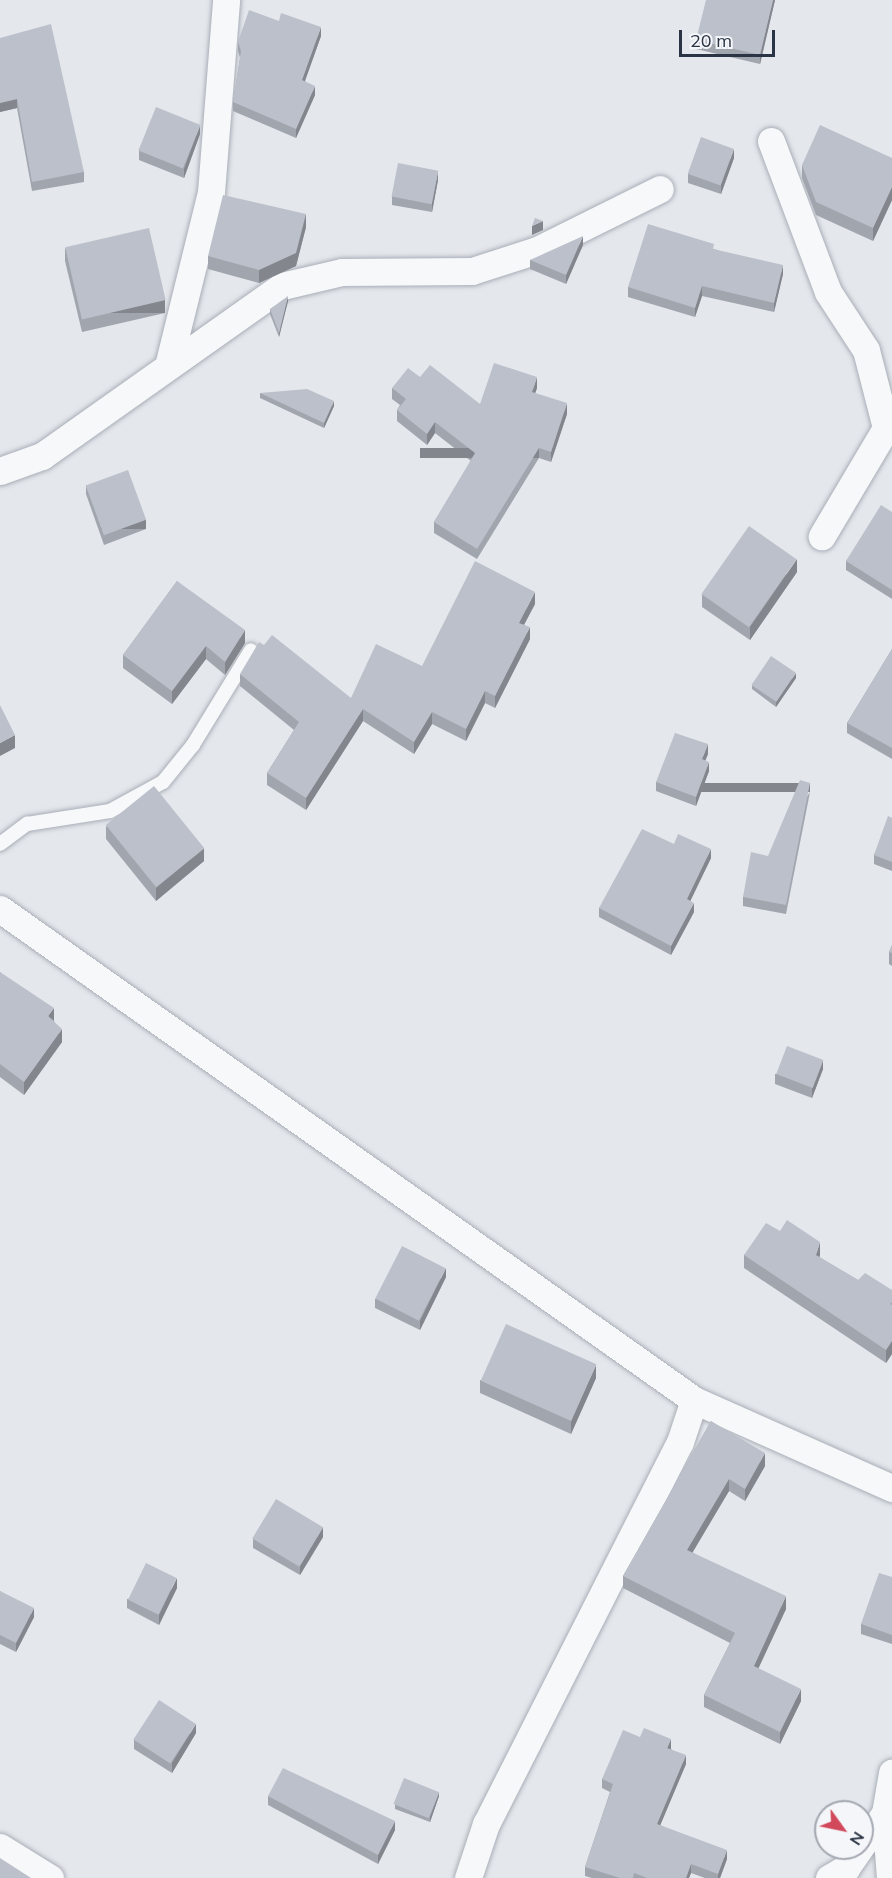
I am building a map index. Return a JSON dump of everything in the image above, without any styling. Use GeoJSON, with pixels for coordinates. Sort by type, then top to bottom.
{"type":"FeatureCollection","features":[{"type":"Feature","properties":{"kind":"street"},"geometry":{"type":"LineString","coordinates":[[168,366],[211,192],[226,0]]}},
{"type":"Feature","properties":{"kind":"street"},"geometry":{"type":"LineString","coordinates":[[771,141],[828,292],[866,350],[886,428],[822,536]]}},
{"type":"Feature","properties":{"kind":"street"},"geometry":{"type":"LineString","coordinates":[[0,471],[42,456],[282,286],[342,272],[472,271],[537,250],[660,189]]}},
{"type":"Feature","properties":{"kind":"street"},"geometry":{"type":"LineString","coordinates":[[0,909],[694,1400],[892,1488]]}},
{"type":"Feature","properties":{"kind":"street"},"geometry":{"type":"LineString","coordinates":[[468,1878],[486,1824],[680,1442],[694,1400]]}},
{"type":"Feature","properties":{"kind":"street"},"geometry":{"type":"LineString","coordinates":[[890,1878],[885,1813],[892,1773]]}},
{"type":"Feature","properties":{"kind":"street"},"geometry":{"type":"LineString","coordinates":[[874,1829],[885,1813]]}},
{"type":"Feature","properties":{"kind":"street"},"geometry":{"type":"LineString","coordinates":[[0,1847],[50,1878]]}},
{"type":"Feature","properties":{"kind":"street"},"geometry":{"type":"LineString","coordinates":[[829,1878],[846,1868],[852,1860]]}},
{"type":"Feature","properties":{"kind":"lane"},"geometry":{"type":"LineString","coordinates":[[0,844],[27,824],[110,811],[163,782],[194,745],[251,650]]}},
{"type":"Feature","properties":{"kind":"building"},"geometry":{"type":"Polygon","coordinates":[[[706,0],[773,0],[760,55],[696,40],[706,0]]]}},
{"type":"Feature","properties":{"kind":"building"},"geometry":{"type":"Polygon","coordinates":[[[249,10],[279,21],[281,13],[321,27],[302,80],[315,86],[296,129],[233,102],[241,51],[238,42],[249,10]]]}},
{"type":"Feature","properties":{"kind":"building"},"geometry":{"type":"Polygon","coordinates":[[[51,24],[84,172],[32,182],[17,99],[0,103],[0,38],[51,24]]]}},
{"type":"Feature","properties":{"kind":"building"},"geometry":{"type":"Polygon","coordinates":[[[156,107],[201,125],[183,169],[138,151],[156,107]]]}},
{"type":"Feature","properties":{"kind":"building"},"geometry":{"type":"Polygon","coordinates":[[[820,125],[892,158],[892,187],[873,228],[816,202],[802,165],[820,125]]]}},
{"type":"Feature","properties":{"kind":"building"},"geometry":{"type":"Polygon","coordinates":[[[701,137],[734,149],[721,186],[688,174],[701,137]]]}},
{"type":"Feature","properties":{"kind":"building"},"geometry":{"type":"Polygon","coordinates":[[[398,163],[438,171],[432,204],[392,196],[398,163]]]}},
{"type":"Feature","properties":{"kind":"building"},"geometry":{"type":"Polygon","coordinates":[[[223,195],[306,214],[296,253],[259,270],[208,256],[223,195]]]}},
{"type":"Feature","properties":{"kind":"building"},"geometry":{"type":"Polygon","coordinates":[[[535,218],[543,221],[532,226],[535,218]]]}},
{"type":"Feature","properties":{"kind":"building"},"geometry":{"type":"Polygon","coordinates":[[[648,224],[714,244],[713,249],[783,265],[774,303],[702,286],[695,308],[628,287],[648,224]]]}},
{"type":"Feature","properties":{"kind":"building"},"geometry":{"type":"Polygon","coordinates":[[[149,228],[166,300],[82,319],[65,247],[149,228]]]}},
{"type":"Feature","properties":{"kind":"building"},"geometry":{"type":"Polygon","coordinates":[[[583,236],[566,275],[530,260],[583,236]]]}},
{"type":"Feature","properties":{"kind":"building"},"geometry":{"type":"Polygon","coordinates":[[[288,296],[279,333],[270,309],[288,296]]]}},
{"type":"Feature","properties":{"kind":"building"},"geometry":{"type":"Polygon","coordinates":[[[494,363],[537,377],[532,392],[567,403],[551,452],[539,448],[477,549],[434,522],[475,453],[435,422],[427,434],[397,410],[406,399],[392,388],[408,368],[420,377],[430,365],[480,404],[494,363]]]}},
{"type":"Feature","properties":{"kind":"building"},"geometry":{"type":"Polygon","coordinates":[[[307,389],[334,401],[324,423],[260,393],[307,389]]]}},
{"type":"Feature","properties":{"kind":"building"},"geometry":{"type":"Polygon","coordinates":[[[128,470],[146,520],[104,535],[86,485],[128,470]]]}},
{"type":"Feature","properties":{"kind":"building"},"geometry":{"type":"Polygon","coordinates":[[[881,505],[892,512],[892,590],[846,561],[881,505]]]}},
{"type":"Feature","properties":{"kind":"building"},"geometry":{"type":"Polygon","coordinates":[[[749,526],[797,559],[749,627],[701,594],[749,526]]]}},
{"type":"Feature","properties":{"kind":"building"},"geometry":{"type":"Polygon","coordinates":[[[475,561],[535,592],[519,623],[530,627],[495,696],[485,691],[466,729],[432,712],[414,742],[363,709],[306,798],[267,773],[299,722],[240,674],[259,642],[264,645],[272,635],[351,698],[376,644],[422,666],[475,561]]]}},
{"type":"Feature","properties":{"kind":"building"},"geometry":{"type":"Polygon","coordinates":[[[177,581],[245,630],[225,662],[206,646],[172,691],[123,655],[177,581]]]}},
{"type":"Feature","properties":{"kind":"building"},"geometry":{"type":"Polygon","coordinates":[[[892,649],[892,748],[847,723],[892,649]]]}},
{"type":"Feature","properties":{"kind":"building"},"geometry":{"type":"Polygon","coordinates":[[[771,656],[796,673],[776,702],[751,685],[771,656]]]}},
{"type":"Feature","properties":{"kind":"building"},"geometry":{"type":"Polygon","coordinates":[[[0,705],[15,735],[0,743],[0,705]]]}},
{"type":"Feature","properties":{"kind":"building"},"geometry":{"type":"Polygon","coordinates":[[[675,733],[708,744],[702,759],[709,762],[696,797],[656,782],[675,733]]]}},
{"type":"Feature","properties":{"kind":"building"},"geometry":{"type":"Polygon","coordinates":[[[800,780],[810,783],[786,905],[743,897],[751,852],[768,856],[800,780]]]}},
{"type":"Feature","properties":{"kind":"building"},"geometry":{"type":"Polygon","coordinates":[[[154,786],[204,848],[156,887],[106,825],[154,786]]]}},
{"type":"Feature","properties":{"kind":"building"},"geometry":{"type":"Polygon","coordinates":[[[888,816],[892,818],[892,862],[874,855],[888,816]]]}},
{"type":"Feature","properties":{"kind":"building"},"geometry":{"type":"Polygon","coordinates":[[[642,829],[674,844],[678,834],[711,849],[687,899],[694,903],[671,946],[599,908],[642,829]]]}},
{"type":"Feature","properties":{"kind":"building"},"geometry":{"type":"Polygon","coordinates":[[[0,972],[54,1008],[48,1016],[62,1029],[24,1082],[0,1064],[0,972]]]}},
{"type":"Feature","properties":{"kind":"building"},"geometry":{"type":"Polygon","coordinates":[[[787,1046],[823,1060],[813,1088],[776,1074],[787,1046]]]}},
{"type":"Feature","properties":{"kind":"building"},"geometry":{"type":"Polygon","coordinates":[[[787,1220],[820,1242],[816,1255],[858,1280],[865,1273],[892,1290],[890,1304],[892,1305],[892,1341],[886,1350],[744,1255],[766,1223],[780,1231],[787,1220]]]}},
{"type":"Feature","properties":{"kind":"building"},"geometry":{"type":"Polygon","coordinates":[[[402,1246],[446,1268],[419,1321],[375,1299],[402,1246]]]}},
{"type":"Feature","properties":{"kind":"building"},"geometry":{"type":"Polygon","coordinates":[[[506,1324],[596,1364],[571,1421],[481,1381],[506,1324]]]}},
{"type":"Feature","properties":{"kind":"building"},"geometry":{"type":"Polygon","coordinates":[[[711,1421],[765,1453],[745,1489],[729,1479],[687,1550],[786,1596],[754,1666],[801,1689],[780,1732],[704,1695],[735,1633],[623,1576],[711,1421]]]}},
{"type":"Feature","properties":{"kind":"building"},"geometry":{"type":"Polygon","coordinates":[[[276,1499],[323,1527],[299,1567],[252,1538],[276,1499]]]}},
{"type":"Feature","properties":{"kind":"building"},"geometry":{"type":"Polygon","coordinates":[[[146,1563],[177,1578],[159,1615],[128,1600],[146,1563]]]}},
{"type":"Feature","properties":{"kind":"building"},"geometry":{"type":"Polygon","coordinates":[[[879,1573],[892,1577],[892,1635],[861,1624],[879,1573]]]}},
{"type":"Feature","properties":{"kind":"building"},"geometry":{"type":"Polygon","coordinates":[[[0,1591],[34,1608],[16,1643],[0,1635],[0,1591]]]}},
{"type":"Feature","properties":{"kind":"building"},"geometry":{"type":"Polygon","coordinates":[[[159,1700],[196,1724],[170,1763],[133,1739],[159,1700]]]}},
{"type":"Feature","properties":{"kind":"building"},"geometry":{"type":"Polygon","coordinates":[[[644,1728],[671,1739],[667,1748],[686,1755],[657,1824],[727,1850],[718,1874],[691,1864],[686,1878],[647,1878],[634,1873],[633,1878],[620,1878],[585,1867],[613,1784],[602,1779],[623,1730],[640,1737],[644,1728]]]}},
{"type":"Feature","properties":{"kind":"building"},"geometry":{"type":"Polygon","coordinates":[[[283,1768],[395,1821],[378,1855],[268,1796],[283,1768]]]}},
{"type":"Feature","properties":{"kind":"building"},"geometry":{"type":"Polygon","coordinates":[[[404,1778],[439,1792],[429,1818],[394,1804],[404,1778]]]}},
{"type":"Feature","properties":{"kind":"building"},"geometry":{"type":"Polygon","coordinates":[[[0,1858],[31,1878],[0,1878],[0,1858]]]}}]}
